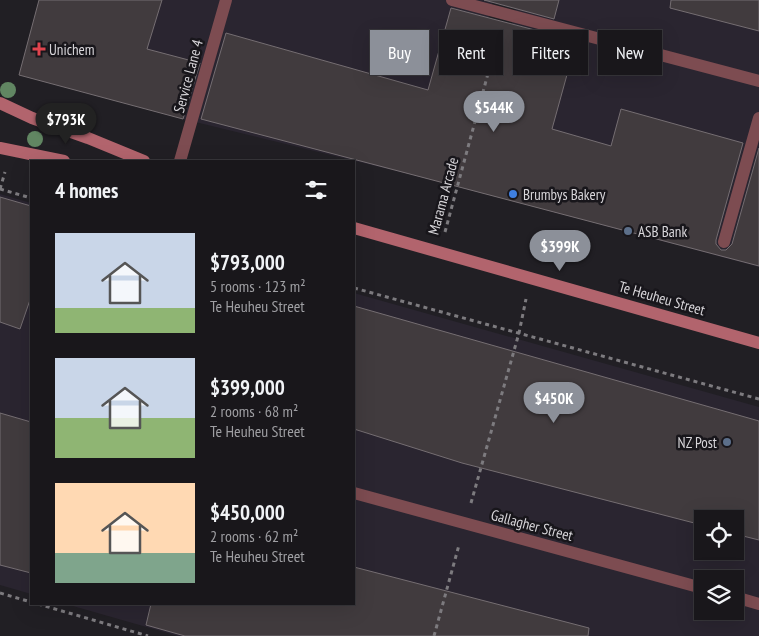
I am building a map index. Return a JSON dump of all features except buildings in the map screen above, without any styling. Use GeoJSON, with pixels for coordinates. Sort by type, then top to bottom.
{"type":"FeatureCollection","features":[{"type":"Feature","properties":{"kind":"street"},"geometry":{"type":"LineString","coordinates":[[0,103],[142,160]]}},
{"type":"Feature","properties":{"kind":"street"},"geometry":{"type":"LineString","coordinates":[[0,148],[59,160]]}},
{"type":"Feature","properties":{"kind":"street","name":"Te Heuheu Street"},"geometry":{"type":"LineString","coordinates":[[355,228],[759,343]]}},
{"type":"Feature","properties":{"kind":"lane","name":"Service Lane 4"},"geometry":{"type":"LineString","coordinates":[[180,160],[226,0]]}},
{"type":"Feature","properties":{"kind":"lane"},"geometry":{"type":"LineString","coordinates":[[452,0],[759,81]]}},
{"type":"Feature","properties":{"kind":"lane"},"geometry":{"type":"LineString","coordinates":[[724,242],[759,118]]}},
{"type":"Feature","properties":{"kind":"lane","name":"Gallagher Street"},"geometry":{"type":"LineString","coordinates":[[355,493],[694,586]]}},
{"type":"Feature","properties":{"kind":"lane"},"geometry":{"type":"LineString","coordinates":[[744,600],[759,604]]}},
{"type":"Feature","properties":{"kind":"path","name":"Marama Arcade"},"geometry":{"type":"LineString","coordinates":[[440,252],[504,14]]}},
{"type":"Feature","properties":{"kind":"path"},"geometry":{"type":"LineString","coordinates":[[8,164],[0,189],[30,198]]}},
{"type":"Feature","properties":{"kind":"path"},"geometry":{"type":"LineString","coordinates":[[434,636],[519,333],[530,278]]}},
{"type":"Feature","properties":{"kind":"path"},"geometry":{"type":"LineString","coordinates":[[355,288],[759,400]]}},
{"type":"Feature","properties":{"kind":"path"},"geometry":{"type":"LineString","coordinates":[[0,593],[30,602]]}},
{"type":"Feature","properties":{"kind":"path"},"geometry":{"type":"LineString","coordinates":[[41,605],[148,636]]}},
{"type":"Feature","properties":{"kind":"shaded area"},"geometry":{"type":"Polygon","coordinates":[[[39,0],[493,0],[485,30],[439,30],[439,75],[473,75],[445,183],[183,119],[39,0]]]}},
{"type":"Feature","properties":{"kind":"shaded area"},"geometry":{"type":"Polygon","coordinates":[[[518,0],[759,0],[759,267],[468,189],[498,75],[503,75],[503,57],[518,0]]]}},
{"type":"Feature","properties":{"kind":"shaded area"},"geometry":{"type":"Polygon","coordinates":[[[0,194],[30,203],[30,594],[0,585],[0,194]]]}},
{"type":"Feature","properties":{"kind":"shaded area"},"geometry":{"type":"Polygon","coordinates":[[[355,293],[759,407],[759,636],[178,636],[70,605],[355,605],[355,293]]]}},
{"type":"Feature","properties":{"kind":"place","name":"Unichem"},"geometry":{"type":"Point","coordinates":[39,49]}},
{"type":"Feature","properties":{"kind":"place","name":"Brumbys Bakery"},"geometry":{"type":"Point","coordinates":[513,194]}},
{"type":"Feature","properties":{"kind":"place","name":"ASB Bank"},"geometry":{"type":"Point","coordinates":[628,231]}},
{"type":"Feature","properties":{"kind":"place","name":"NZ Post"},"geometry":{"type":"Point","coordinates":[727,442]}}]}
